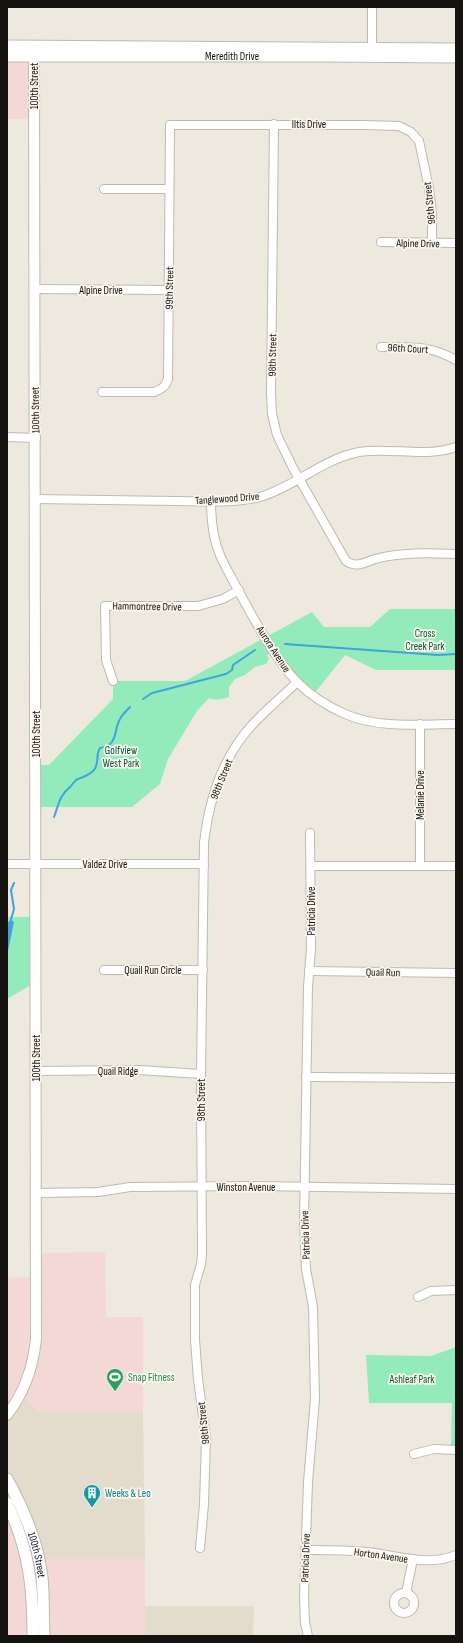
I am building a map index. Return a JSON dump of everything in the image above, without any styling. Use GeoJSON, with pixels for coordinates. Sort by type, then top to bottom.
{"type":"FeatureCollection","features":[{"type":"Feature","properties":{"kind":"main road","name":"Meredith Drive"},"geometry":{"type":"LineString","coordinates":[[7,46],[34,51],[372,52],[456,49]]}},
{"type":"Feature","properties":{"kind":"main road","name":"Meredith Drive"},"geometry":{"type":"LineString","coordinates":[[7,56],[34,51]]}},
{"type":"Feature","properties":{"kind":"main road","name":"Meredith Drive"},"geometry":{"type":"LineString","coordinates":[[372,52],[456,57]]}},
{"type":"Feature","properties":{"kind":"main road","name":"100th Street"},"geometry":{"type":"LineString","coordinates":[[7,1479],[17,1496],[31,1530],[39,1560],[42,1578],[44,1636]]}},
{"type":"Feature","properties":{"kind":"main road","name":"100th Street"},"geometry":{"type":"LineString","coordinates":[[7,1503],[20,1535],[29,1570],[33,1602],[33,1636]]}},
{"type":"Feature","properties":{"kind":"street"},"geometry":{"type":"LineString","coordinates":[[372,7],[372,52]]}},
{"type":"Feature","properties":{"kind":"street","name":"100th Street"},"geometry":{"type":"LineString","coordinates":[[7,1415],[24,1388],[34,1358],[36,1339],[36,438],[34,289],[34,51]]}},
{"type":"Feature","properties":{"kind":"street","name":"Iltis Drive"},"geometry":{"type":"LineString","coordinates":[[170,125],[274,124],[399,126],[411,132],[419,141],[424,164]]}},
{"type":"Feature","properties":{"kind":"street","name":"98th Street"},"geometry":{"type":"LineString","coordinates":[[274,124],[272,414],[277,435],[299,478],[346,561],[352,565],[401,554],[456,554]]}},
{"type":"Feature","properties":{"kind":"street","name":"99th Street"},"geometry":{"type":"LineString","coordinates":[[102,392],[154,392],[166,385],[169,372],[168,290],[170,125]]}},
{"type":"Feature","properties":{"kind":"street","name":"96th Street"},"geometry":{"type":"LineString","coordinates":[[424,164],[432,213],[432,243]]}},
{"type":"Feature","properties":{"kind":"street"},"geometry":{"type":"LineString","coordinates":[[104,189],[169,189]]}},
{"type":"Feature","properties":{"kind":"street","name":"Alpine Drive"},"geometry":{"type":"LineString","coordinates":[[381,242],[456,243]]}},
{"type":"Feature","properties":{"kind":"street","name":"Alpine Drive"},"geometry":{"type":"LineString","coordinates":[[34,289],[168,290]]}},
{"type":"Feature","properties":{"kind":"street","name":"96th Court"},"geometry":{"type":"LineString","coordinates":[[381,347],[419,347],[437,350],[456,360]]}},
{"type":"Feature","properties":{"kind":"street"},"geometry":{"type":"LineString","coordinates":[[7,437],[36,438]]}},
{"type":"Feature","properties":{"kind":"street","name":"Tanglewood Drive"},"geometry":{"type":"LineString","coordinates":[[35,499],[211,501],[245,499],[262,496],[282,488],[334,460],[360,452],[433,452],[456,447]]}},
{"type":"Feature","properties":{"kind":"street","name":"Aurora Avenue"},"geometry":{"type":"LineString","coordinates":[[211,501],[212,519],[220,554],[251,614],[286,669],[297,682],[318,700],[360,719],[389,724],[456,724]]}},
{"type":"Feature","properties":{"kind":"street","name":"Hammontree Drive"},"geometry":{"type":"LineString","coordinates":[[113,681],[106,660],[104,606],[198,606],[219,601],[238,590]]}},
{"type":"Feature","properties":{"kind":"street","name":"98th Street"},"geometry":{"type":"LineString","coordinates":[[200,1548],[204,1504],[206,1445],[194,1340],[195,1285],[201,1264],[202,1254],[201,1074],[206,821],[213,793],[229,757],[252,725],[297,682]]}},
{"type":"Feature","properties":{"kind":"street","name":"Melanie Drive"},"geometry":{"type":"LineString","coordinates":[[420,724],[420,866]]}},
{"type":"Feature","properties":{"kind":"street","name":"Patricia Drive"},"geometry":{"type":"LineString","coordinates":[[308,1636],[304,1623],[305,1550],[308,1482],[315,1398],[313,1308],[306,1268],[305,1187],[306,1077],[311,950],[310,834]]}},
{"type":"Feature","properties":{"kind":"street","name":"Valdez Drive"},"geometry":{"type":"LineString","coordinates":[[7,864],[204,864]]}},
{"type":"Feature","properties":{"kind":"street"},"geometry":{"type":"LineString","coordinates":[[311,866],[456,866]]}},
{"type":"Feature","properties":{"kind":"street","name":"Quail Run Circle"},"geometry":{"type":"LineString","coordinates":[[104,970],[203,970]]}},
{"type":"Feature","properties":{"kind":"street","name":"Quail Run"},"geometry":{"type":"LineString","coordinates":[[309,971],[456,973]]}},
{"type":"Feature","properties":{"kind":"street","name":"Quail Ridge"},"geometry":{"type":"LineString","coordinates":[[36,1071],[139,1070],[201,1074]]}},
{"type":"Feature","properties":{"kind":"street"},"geometry":{"type":"LineString","coordinates":[[306,1077],[456,1078]]}},
{"type":"Feature","properties":{"kind":"street","name":"Winston Avenue"},"geometry":{"type":"LineString","coordinates":[[36,1193],[98,1192],[130,1187],[456,1189]]}},
{"type":"Feature","properties":{"kind":"street"},"geometry":{"type":"LineString","coordinates":[[418,1297],[431,1291],[456,1290]]}},
{"type":"Feature","properties":{"kind":"street"},"geometry":{"type":"LineString","coordinates":[[414,1454],[434,1449],[456,1450]]}},
{"type":"Feature","properties":{"kind":"street","name":"Horton Avenue"},"geometry":{"type":"LineString","coordinates":[[305,1550],[350,1550],[412,1559],[436,1560],[456,1555]]}},
{"type":"Feature","properties":{"kind":"street"},"geometry":{"type":"LineString","coordinates":[[406,1593],[412,1559]]}},
{"type":"Feature","properties":{"kind":"shaded area"},"geometry":{"type":"Polygon","coordinates":[[[7,56],[34,56],[34,119],[7,119],[7,56]]]}},
{"type":"Feature","properties":{"kind":"shaded area"},"geometry":{"type":"Polygon","coordinates":[[[105,1252],[106,1317],[143,1317],[143,1413],[37,1412],[7,1415],[7,1278],[36,1277],[36,1253],[105,1252]]]}},
{"type":"Feature","properties":{"kind":"shaded area"},"geometry":{"type":"Polygon","coordinates":[[[21,1396],[35,1408],[37,1412],[143,1413],[145,1559],[39,1559],[7,1479],[7,1415],[21,1396]]]}},
{"type":"Feature","properties":{"kind":"shaded area"},"geometry":{"type":"Polygon","coordinates":[[[7,1503],[20,1535],[33,1636],[7,1636],[7,1503]]]}},
{"type":"Feature","properties":{"kind":"shaded area"},"geometry":{"type":"Polygon","coordinates":[[[39,1559],[145,1559],[145,1636],[44,1636],[39,1559]]]}},
{"type":"Feature","properties":{"kind":"shaded area"},"geometry":{"type":"Polygon","coordinates":[[[145,1606],[254,1606],[253,1636],[145,1636],[145,1606]]]}},
{"type":"Feature","properties":{"kind":"green space"},"geometry":{"type":"Polygon","coordinates":[[[390,609],[456,609],[456,670],[376,670],[345,655],[313,695],[275,651],[267,655],[269,659],[266,664],[255,667],[245,675],[235,679],[229,687],[229,697],[216,700],[209,698],[197,711],[168,759],[160,784],[132,807],[36,807],[36,765],[49,765],[113,699],[113,681],[185,681],[312,612],[324,627],[370,627],[390,609]]]}},
{"type":"Feature","properties":{"kind":"green space"},"geometry":{"type":"Polygon","coordinates":[[[7,917],[36,917],[36,982],[7,999],[7,956],[14,922],[7,923],[7,917]]]}},
{"type":"Feature","properties":{"kind":"green space","name":"Ashleaf Park"},"geometry":{"type":"Polygon","coordinates":[[[456,1347],[456,1450],[451,1449],[452,1403],[369,1403],[366,1355],[431,1356],[456,1347]]]}},
{"type":"Feature","properties":{"kind":"water"},"geometry":{"type":"Polygon","coordinates":[[[11,920],[14,922],[7,956],[7,923],[11,920]]]}},
{"type":"Feature","properties":{"kind":"waterway"},"geometry":{"type":"LineString","coordinates":[[285,644],[438,655],[456,654]]}},
{"type":"Feature","properties":{"kind":"waterway"},"geometry":{"type":"LineString","coordinates":[[143,699],[152,693],[226,674],[232,670],[233,665],[255,650]]}},
{"type":"Feature","properties":{"kind":"waterway"},"geometry":{"type":"LineString","coordinates":[[54,817],[60,800],[66,790],[76,780],[89,774],[95,769],[100,748],[110,744],[113,741],[120,719],[130,707]]}},
{"type":"Feature","properties":{"kind":"waterway"},"geometry":{"type":"LineString","coordinates":[[10,923],[14,909],[11,890],[14,883]]}},
{"type":"Feature","properties":{"kind":"place","name":"Snap Fitness"},"geometry":{"type":"Point","coordinates":[115,1392]}},
{"type":"Feature","properties":{"kind":"place","name":"Weeks & Leo"},"geometry":{"type":"Point","coordinates":[92,1508]}},
{"type":"Feature","properties":{"kind":"park label","name":"Cross Creek Park"},"geometry":{"type":"Point","coordinates":[425,639]}},
{"type":"Feature","properties":{"kind":"park label","name":"Golfview West Park"},"geometry":{"type":"Point","coordinates":[121,756]}}]}
